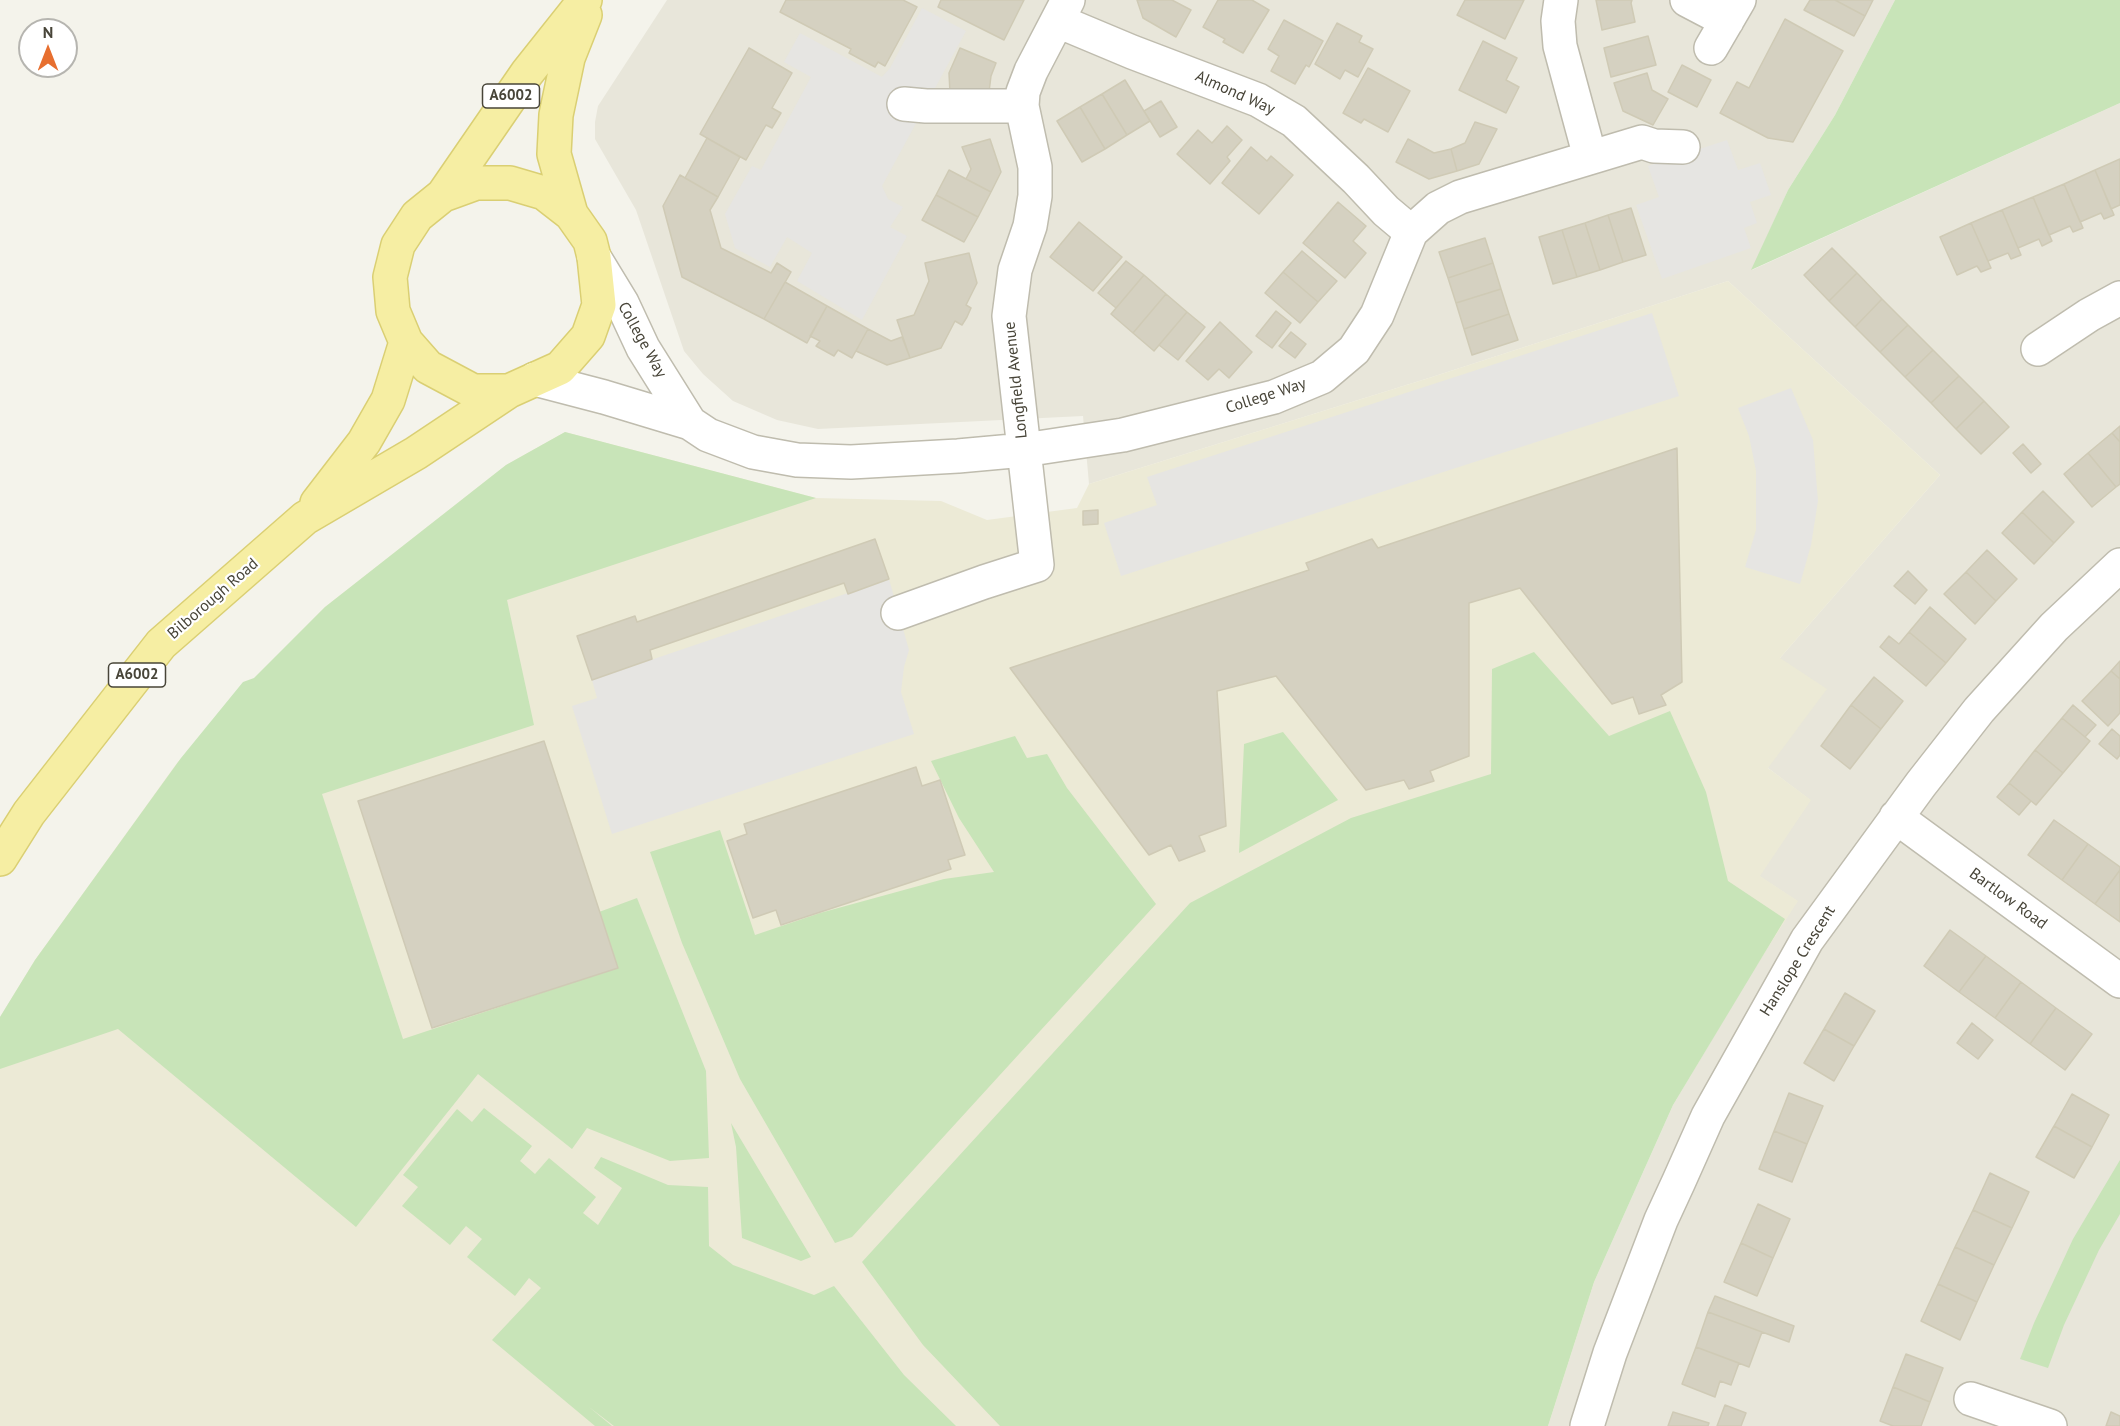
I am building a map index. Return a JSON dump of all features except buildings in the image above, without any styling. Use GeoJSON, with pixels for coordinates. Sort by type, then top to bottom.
{"type":"FeatureCollection","features":[{"type":"Feature","properties":{"kind":"main road","name":"Bilborough Road"},"geometry":{"type":"LineString","coordinates":[[522,385],[473,391],[428,367],[406,342],[393,311],[390,277],[398,245],[417,216],[443,195],[527,73],[585,0]]}},
{"type":"Feature","properties":{"kind":"main road","name":"Bilborough Road"},"geometry":{"type":"LineString","coordinates":[[571,214],[554,154],[556,115],[568,58],[590,0]]}},
{"type":"Feature","properties":{"kind":"main road","name":"Bilborough Road"},"geometry":{"type":"LineString","coordinates":[[0,859],[29,813],[161,644],[305,518],[416,453],[522,385],[560,368],[588,336],[599,305],[594,257],[590,241],[571,214],[543,193],[510,183],[476,183],[443,195]]}},
{"type":"Feature","properties":{"kind":"main road","name":"Bilborough Road"},"geometry":{"type":"LineString","coordinates":[[305,518],[364,442],[388,399],[406,342]]}},
{"type":"Feature","properties":{"kind":"street"},"geometry":{"type":"LineString","coordinates":[[1561,0],[1558,21],[1560,46],[1590,158]]}},
{"type":"Feature","properties":{"kind":"street"},"geometry":{"type":"LineString","coordinates":[[1687,0],[1726,23]]}},
{"type":"Feature","properties":{"kind":"street","name":"Longfield Avenue"},"geometry":{"type":"LineString","coordinates":[[898,613],[1037,565],[1009,316],[1015,270],[1030,226],[1035,196],[1035,167],[1022,105],[1023,92],[1030,71],[1063,11]]}},
{"type":"Feature","properties":{"kind":"street","name":"Almond Way"},"geometry":{"type":"LineString","coordinates":[[1063,11],[1132,52],[1258,100],[1294,121],[1356,179],[1386,211],[1411,232]]}},
{"type":"Feature","properties":{"kind":"street"},"geometry":{"type":"LineString","coordinates":[[904,104],[926,106],[1022,105]]}},
{"type":"Feature","properties":{"kind":"street","name":"College Way"},"geometry":{"type":"LineString","coordinates":[[522,385],[604,397],[690,423],[708,435],[753,452],[797,460],[850,462],[958,456],[1024,450],[1123,435],[1274,397],[1322,377],[1354,350],[1377,315],[1411,232],[1438,208],[1460,197],[1642,142],[1654,146],[1683,147]]}},
{"type":"Feature","properties":{"kind":"street","name":"College Way"},"geometry":{"type":"LineString","coordinates":[[594,257],[622,303],[643,348],[690,423]]}},
{"type":"Feature","properties":{"kind":"street"},"geometry":{"type":"LineString","coordinates":[[2038,349],[2089,315],[2120,298]]}},
{"type":"Feature","properties":{"kind":"street","name":"Hanslope Crescent"},"geometry":{"type":"LineString","coordinates":[[1587,1426],[1610,1353],[1661,1220],[1708,1116],[1807,940],[1896,817],[1979,710],[2055,627],[2120,565]]}},
{"type":"Feature","properties":{"kind":"street","name":"Bartlow Road"},"geometry":{"type":"LineString","coordinates":[[1896,817],[2120,981]]}},
{"type":"Feature","properties":{"kind":"street"},"geometry":{"type":"LineString","coordinates":[[1971,1399],[2010,1420],[2050,1426]]}},
{"type":"Feature","properties":{"kind":"shaded area"},"geometry":{"type":"Polygon","coordinates":[[[667,0],[1895,0],[1835,115],[1788,190],[1752,270],[2120,103],[2120,1426],[1548,1426],[1594,1282],[1673,1105],[1797,901],[1759,876],[1810,800],[1768,768],[1780,658],[1940,475],[1728,281],[1432,377],[1089,484],[1083,416],[818,429],[777,420],[733,401],[703,374],[684,351],[636,210],[595,139],[598,106],[667,0]]]}},
{"type":"Feature","properties":{"kind":"shaded area"},"geometry":{"type":"Polygon","coordinates":[[[922,8],[966,31],[882,186],[888,199],[903,207],[890,227],[907,236],[862,320],[797,281],[812,253],[787,237],[770,267],[735,248],[725,214],[752,166],[761,170],[811,77],[784,62],[800,33],[882,77],[890,68],[922,8]]]}},
{"type":"Feature","properties":{"kind":"shaded area"},"geometry":{"type":"Polygon","coordinates":[[[1727,140],[1738,170],[1760,163],[1771,195],[1750,202],[1757,223],[1744,228],[1751,248],[1662,279],[1636,205],[1659,197],[1648,166],[1727,140]]]}},
{"type":"Feature","properties":{"kind":"shaded area"},"geometry":{"type":"Polygon","coordinates":[[[1728,281],[1940,475],[1780,658],[1827,689],[1768,768],[1811,800],[1760,876],[1798,901],[1749,977],[1673,1105],[1648,1156],[1594,1282],[1548,1426],[0,1426],[0,1017],[35,960],[177,763],[247,686],[325,607],[506,465],[565,432],[816,498],[941,501],[987,520],[1077,508],[1089,484],[1432,377],[1728,281]]]}},
{"type":"Feature","properties":{"kind":"shaded area"},"geometry":{"type":"Polygon","coordinates":[[[1652,313],[1679,396],[1121,576],[1104,523],[1157,505],[1147,477],[1652,313]]]}},
{"type":"Feature","properties":{"kind":"shaded area"},"geometry":{"type":"Polygon","coordinates":[[[1791,388],[1813,440],[1818,501],[1811,545],[1800,584],[1745,567],[1756,530],[1756,471],[1749,436],[1738,408],[1791,388]]]}},
{"type":"Feature","properties":{"kind":"shaded area"},"geometry":{"type":"Polygon","coordinates":[[[889,579],[909,650],[901,692],[914,734],[612,834],[572,706],[597,698],[592,680],[889,579]]]}},
{"type":"Feature","properties":{"kind":"green space"},"geometry":{"type":"Polygon","coordinates":[[[1895,0],[2120,0],[2120,103],[1751,270],[1788,190],[1835,115],[1895,0]]]}},
{"type":"Feature","properties":{"kind":"green space"},"geometry":{"type":"Polygon","coordinates":[[[565,432],[816,498],[507,600],[534,725],[322,794],[403,1039],[617,968],[599,912],[637,898],[706,1071],[709,1158],[670,1161],[587,1128],[572,1149],[478,1074],[356,1227],[118,1029],[0,1069],[0,1017],[35,960],[181,758],[243,682],[254,678],[325,607],[506,465],[565,432]]]}},
{"type":"Feature","properties":{"kind":"green space"},"geometry":{"type":"Polygon","coordinates":[[[1534,652],[1609,736],[1670,711],[1706,792],[1728,881],[1785,919],[1673,1105],[1594,1282],[1548,1426],[1000,1426],[923,1345],[862,1262],[1190,903],[1351,818],[1491,774],[1492,669],[1534,652]]]}},
{"type":"Feature","properties":{"kind":"green space"},"geometry":{"type":"Polygon","coordinates":[[[1283,732],[1338,800],[1239,853],[1244,744],[1283,732]]]}},
{"type":"Feature","properties":{"kind":"green space"},"geometry":{"type":"Polygon","coordinates":[[[1015,736],[1027,758],[1047,754],[1067,788],[1156,904],[852,1237],[835,1243],[740,1079],[682,943],[650,852],[720,830],[755,935],[820,913],[944,879],[994,872],[959,818],[931,761],[1015,736]]]}},
{"type":"Feature","properties":{"kind":"green space"},"geometry":{"type":"Polygon","coordinates":[[[484,1108],[532,1146],[520,1161],[535,1174],[549,1158],[596,1197],[583,1213],[598,1225],[622,1188],[594,1168],[601,1157],[668,1185],[708,1187],[709,1246],[733,1265],[814,1295],[834,1286],[904,1375],[956,1426],[614,1426],[589,1407],[612,1426],[595,1426],[492,1340],[541,1288],[529,1278],[515,1296],[467,1257],[482,1239],[466,1226],[450,1245],[402,1206],[418,1187],[403,1175],[457,1109],[472,1122],[484,1108]]]}},
{"type":"Feature","properties":{"kind":"green space"},"geometry":{"type":"Polygon","coordinates":[[[731,1123],[811,1257],[801,1261],[742,1238],[736,1147],[731,1123]]]}},
{"type":"Feature","properties":{"kind":"green space"},"geometry":{"type":"Polygon","coordinates":[[[2120,1160],[2120,1214],[2099,1250],[2064,1325],[2048,1368],[2020,1359],[2073,1239],[2120,1160]]]}}]}
